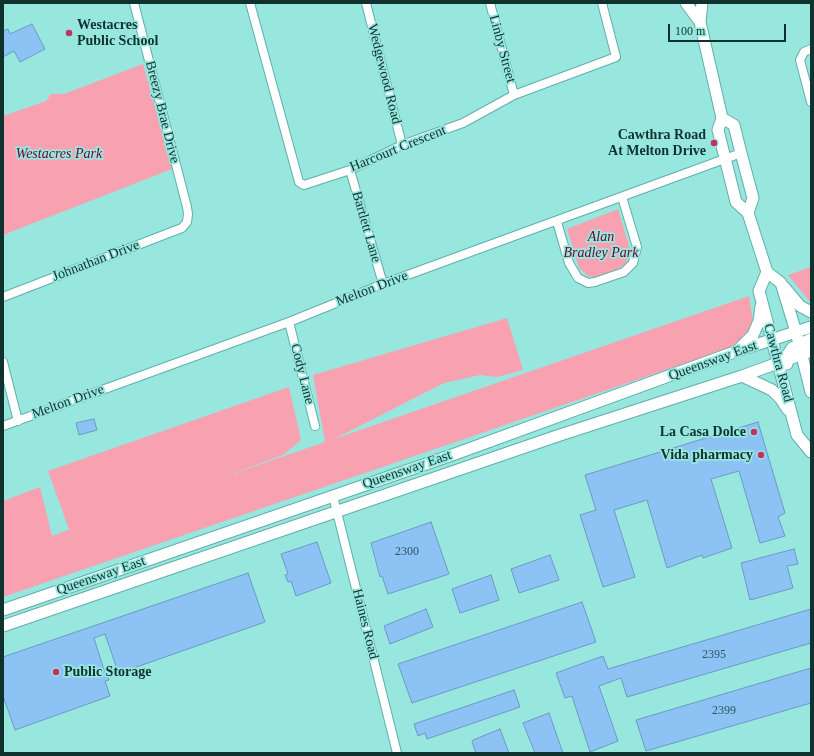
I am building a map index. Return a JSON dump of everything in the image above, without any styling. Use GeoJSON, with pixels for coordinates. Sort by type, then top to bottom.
{"type":"FeatureCollection","features":[{"type":"Feature","properties":{"kind":"main road"},"geometry":{"type":"LineString","coordinates":[[686,3],[700,22]]}},
{"type":"Feature","properties":{"kind":"main road"},"geometry":{"type":"LineString","coordinates":[[702,3],[700,22],[722,118],[718,130],[724,159],[736,202],[748,213],[767,272],[781,284],[800,306],[811,312]]}},
{"type":"Feature","properties":{"kind":"main road"},"geometry":{"type":"LineString","coordinates":[[722,118],[734,125],[753,198],[748,213]]}},
{"type":"Feature","properties":{"kind":"main road","name":"Cawthra Road"},"geometry":{"type":"LineString","coordinates":[[767,272],[759,290],[772,340],[783,361],[792,417],[797,435],[811,451]]}},
{"type":"Feature","properties":{"kind":"main road","name":"Cawthra Road"},"geometry":{"type":"LineString","coordinates":[[781,284],[798,338],[806,353],[811,392]]}},
{"type":"Feature","properties":{"kind":"main road"},"geometry":{"type":"LineString","coordinates":[[738,351],[753,335],[758,325],[762,299]]}},
{"type":"Feature","properties":{"kind":"main road","name":"Queensway East"},"geometry":{"type":"LineString","coordinates":[[3,610],[333,496],[738,351],[772,340],[798,338],[811,327]]}},
{"type":"Feature","properties":{"kind":"main road"},"geometry":{"type":"LineString","coordinates":[[783,361],[798,338],[811,339]]}},
{"type":"Feature","properties":{"kind":"main road","name":"Queensway East"},"geometry":{"type":"LineString","coordinates":[[3,626],[557,436],[742,376],[806,353]]}},
{"type":"Feature","properties":{"kind":"main road"},"geometry":{"type":"LineString","coordinates":[[742,376],[772,390],[780,398],[792,417]]}},
{"type":"Feature","properties":{"kind":"street","name":"Breezy Brae Drive"},"geometry":{"type":"LineString","coordinates":[[134,3],[187,207],[187,222]]}},
{"type":"Feature","properties":{"kind":"street","name":"Harcourt Crescent"},"geometry":{"type":"LineString","coordinates":[[250,3],[299,182],[304,185],[350,170],[402,145],[463,123],[514,95],[616,57],[602,3]]}},
{"type":"Feature","properties":{"kind":"street","name":"Wedgewood Road"},"geometry":{"type":"LineString","coordinates":[[366,3],[402,145]]}},
{"type":"Feature","properties":{"kind":"street","name":"Linby Street"},"geometry":{"type":"LineString","coordinates":[[490,3],[514,95]]}},
{"type":"Feature","properties":{"kind":"street"},"geometry":{"type":"LineString","coordinates":[[811,49],[804,52],[800,60],[811,102]]}},
{"type":"Feature","properties":{"kind":"street","name":"Melton Drive"},"geometry":{"type":"LineString","coordinates":[[3,426],[289,322],[383,284],[557,222],[741,153]]}},
{"type":"Feature","properties":{"kind":"street","name":"Bartlett Lane"},"geometry":{"type":"LineString","coordinates":[[350,170],[383,284]]}},
{"type":"Feature","properties":{"kind":"street"},"geometry":{"type":"LineString","coordinates":[[557,222],[569,263],[578,278],[588,283],[596,282],[624,272],[633,263],[637,247],[622,197]]}},
{"type":"Feature","properties":{"kind":"street","name":"Johnathan Drive"},"geometry":{"type":"LineString","coordinates":[[3,297],[182,228],[187,222]]}},
{"type":"Feature","properties":{"kind":"street","name":"Cody Lane"},"geometry":{"type":"LineString","coordinates":[[289,322],[315,426]]}},
{"type":"Feature","properties":{"kind":"street"},"geometry":{"type":"LineString","coordinates":[[3,362],[18,421]]}},
{"type":"Feature","properties":{"kind":"street","name":"Haines Road"},"geometry":{"type":"LineString","coordinates":[[333,496],[397,753]]}},
{"type":"Feature","properties":{"kind":"green space","name":"Westacres Park"},"geometry":{"type":"Polygon","coordinates":[[[143,64],[172,169],[3,235],[3,116],[46,101],[51,94],[64,94],[143,64]]]}},
{"type":"Feature","properties":{"kind":"green space","name":"Alan Bradley Park"},"geometry":{"type":"Polygon","coordinates":[[[618,209],[630,249],[629,258],[625,264],[616,270],[594,277],[588,276],[579,268],[567,229],[618,209]]]}},
{"type":"Feature","properties":{"kind":"green space"},"geometry":{"type":"Polygon","coordinates":[[[811,267],[811,303],[788,275],[811,267]]]}},
{"type":"Feature","properties":{"kind":"green space"},"geometry":{"type":"Polygon","coordinates":[[[749,296],[756,339],[3,597],[3,501],[40,487],[52,536],[71,529],[69,529],[48,471],[289,387],[301,440],[283,455],[218,479],[325,442],[313,375],[507,318],[523,370],[497,377],[480,375],[444,383],[334,439],[749,296]]]}},
{"type":"Feature","properties":{"kind":"building"},"geometry":{"type":"Polygon","coordinates":[[[32,24],[45,49],[20,62],[14,51],[3,57],[3,31],[8,29],[10,34],[32,24]]]}},
{"type":"Feature","properties":{"kind":"building"},"geometry":{"type":"Polygon","coordinates":[[[94,419],[97,430],[79,435],[76,423],[94,419]]]}},
{"type":"Feature","properties":{"kind":"building"},"geometry":{"type":"Polygon","coordinates":[[[758,422],[785,513],[778,517],[785,536],[760,543],[739,471],[711,479],[732,548],[703,558],[702,555],[667,568],[647,500],[614,510],[635,577],[603,587],[580,515],[596,510],[585,475],[758,422]]]}},
{"type":"Feature","properties":{"kind":"building"},"geometry":{"type":"Polygon","coordinates":[[[431,522],[449,574],[388,594],[382,576],[380,577],[371,543],[431,522]]]}},
{"type":"Feature","properties":{"kind":"building"},"geometry":{"type":"Polygon","coordinates":[[[317,542],[331,583],[296,596],[291,581],[288,582],[285,575],[288,574],[281,554],[317,542]]]}},
{"type":"Feature","properties":{"kind":"building"},"geometry":{"type":"Polygon","coordinates":[[[794,549],[798,564],[787,566],[793,588],[750,600],[741,563],[794,549]]]}},
{"type":"Feature","properties":{"kind":"building"},"geometry":{"type":"Polygon","coordinates":[[[550,555],[559,580],[519,593],[511,569],[550,555]]]}},
{"type":"Feature","properties":{"kind":"building"},"geometry":{"type":"Polygon","coordinates":[[[248,573],[265,622],[108,677],[109,680],[105,681],[110,696],[15,730],[3,696],[3,657],[248,573]],[[105,634],[94,638],[104,670],[116,666],[105,634]]]}},
{"type":"Feature","properties":{"kind":"building"},"geometry":{"type":"Polygon","coordinates":[[[491,575],[499,600],[460,613],[452,589],[491,575]]]}},
{"type":"Feature","properties":{"kind":"building"},"geometry":{"type":"Polygon","coordinates":[[[582,602],[596,642],[412,703],[398,664],[582,602]]]}},
{"type":"Feature","properties":{"kind":"building"},"geometry":{"type":"Polygon","coordinates":[[[426,609],[433,627],[390,644],[384,626],[426,609]]]}},
{"type":"Feature","properties":{"kind":"building"},"geometry":{"type":"Polygon","coordinates":[[[811,609],[811,643],[627,697],[621,678],[599,686],[618,741],[590,752],[572,696],[565,698],[556,673],[603,656],[608,669],[811,609]]]}},
{"type":"Feature","properties":{"kind":"building"},"geometry":{"type":"Polygon","coordinates":[[[811,668],[811,703],[646,751],[636,720],[811,668]]]}},
{"type":"Feature","properties":{"kind":"building"},"geometry":{"type":"Polygon","coordinates":[[[514,690],[520,707],[427,739],[425,733],[418,736],[414,724],[514,690]]]}},
{"type":"Feature","properties":{"kind":"building"},"geometry":{"type":"Polygon","coordinates":[[[549,713],[563,753],[535,753],[523,723],[549,713]]]}},
{"type":"Feature","properties":{"kind":"building"},"geometry":{"type":"Polygon","coordinates":[[[500,729],[509,753],[476,753],[472,742],[473,740],[500,729]]]}},
{"type":"Feature","properties":{"kind":"place","name":"Westacres Public School"},"geometry":{"type":"Point","coordinates":[69,33]}},
{"type":"Feature","properties":{"kind":"place","name":"Cawthra Road At Melton Drive"},"geometry":{"type":"Point","coordinates":[714,143]}},
{"type":"Feature","properties":{"kind":"place","name":"La Casa Dolce"},"geometry":{"type":"Point","coordinates":[754,432]}},
{"type":"Feature","properties":{"kind":"place","name":"Vida pharmacy"},"geometry":{"type":"Point","coordinates":[761,455]}},
{"type":"Feature","properties":{"kind":"place","name":"Public Storage"},"geometry":{"type":"Point","coordinates":[56,672]}}]}
